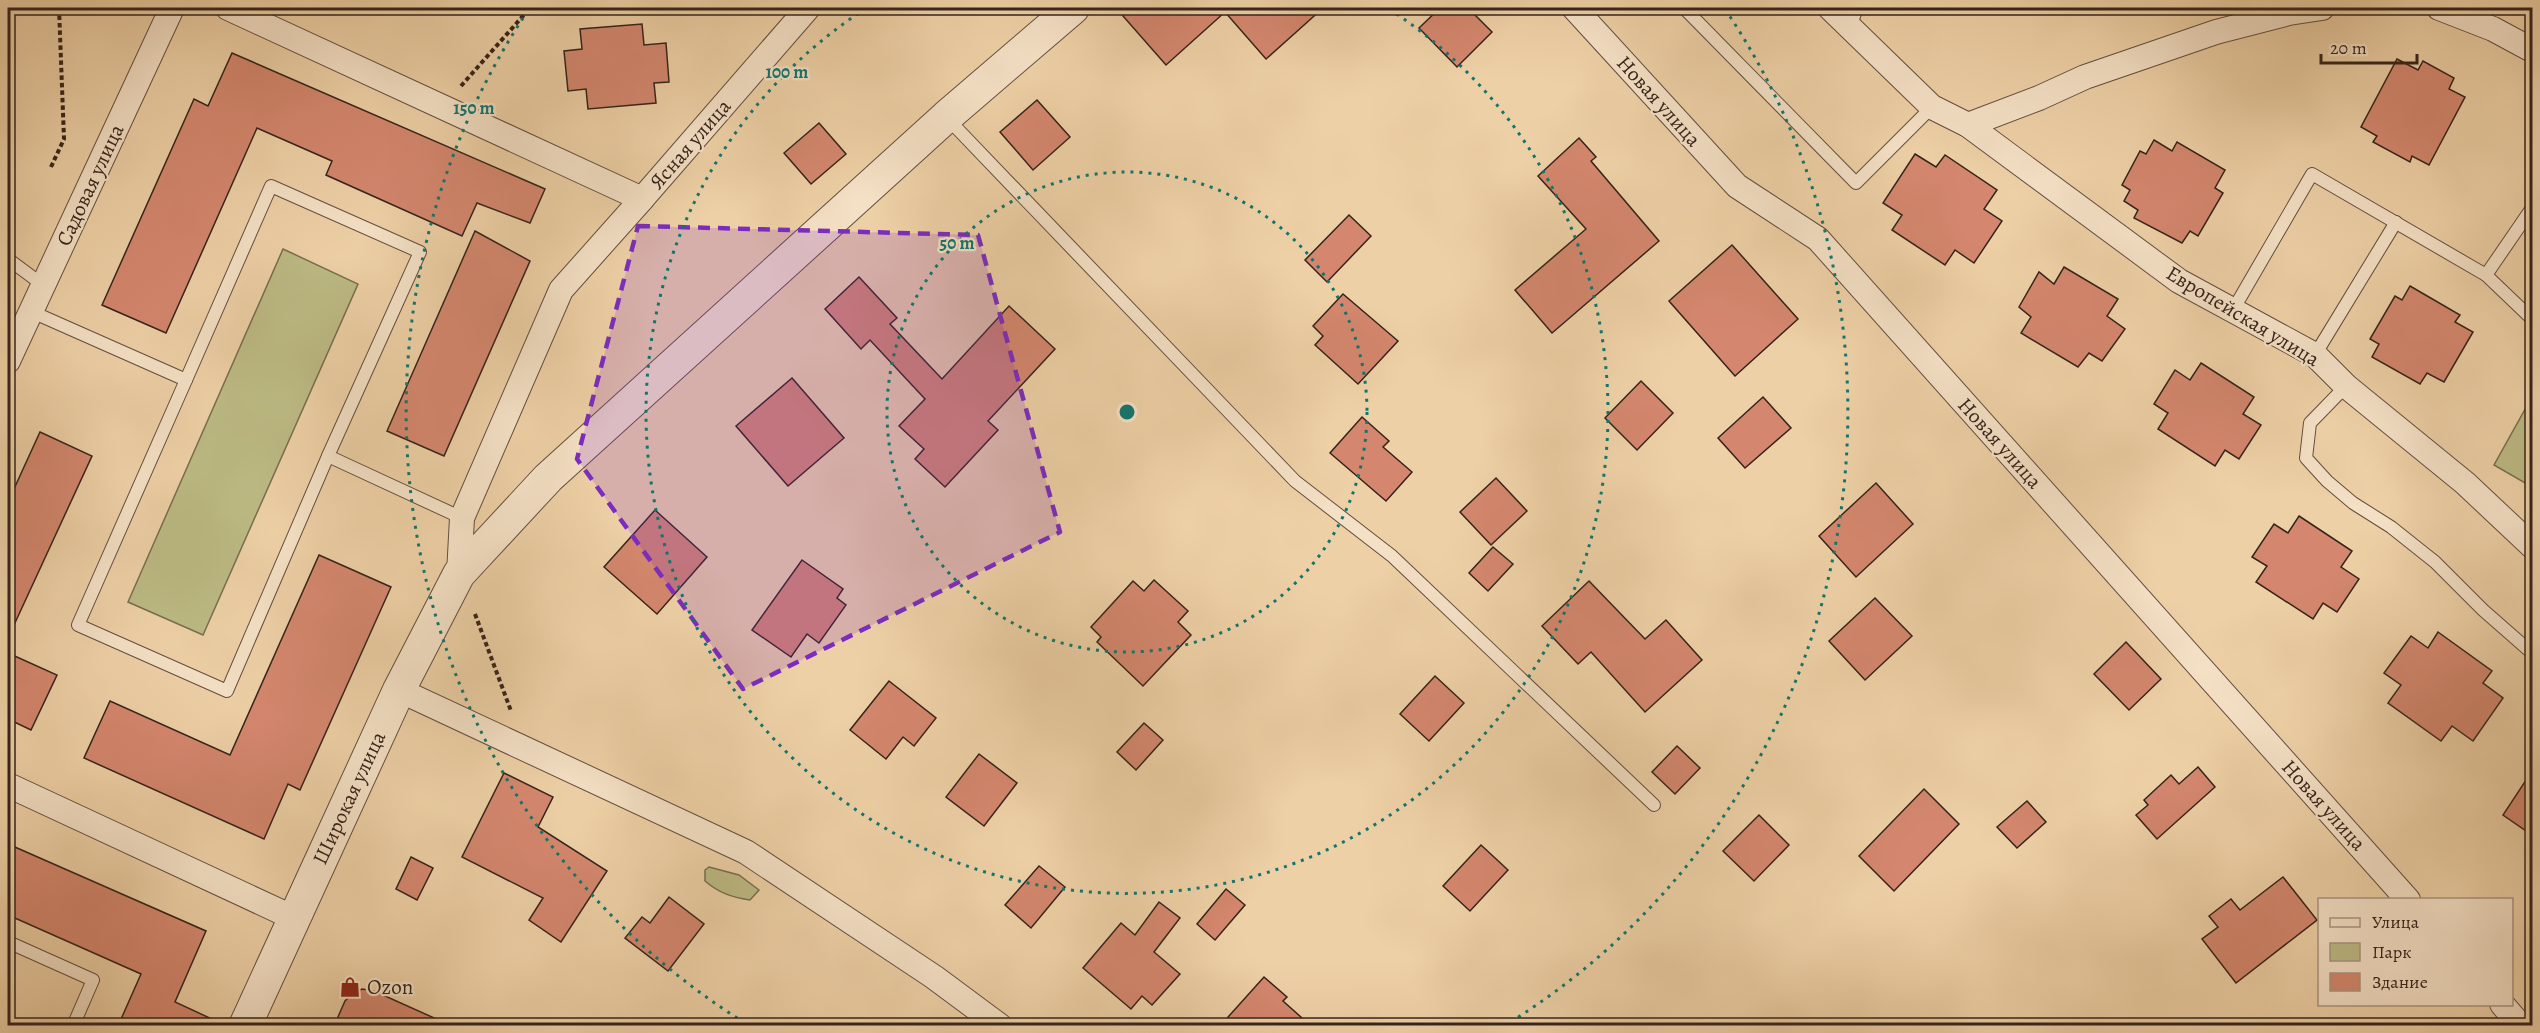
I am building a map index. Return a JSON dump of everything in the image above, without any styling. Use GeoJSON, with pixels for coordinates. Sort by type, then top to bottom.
{"type":"FeatureCollection","features":[{"type":"Feature","properties":{"kind":"street","name":"Садовая улица"},"geometry":{"type":"LineString","coordinates":[[8,361],[172,8]]}},
{"type":"Feature","properties":{"kind":"street"},"geometry":{"type":"LineString","coordinates":[[228,8],[642,199]]}},
{"type":"Feature","properties":{"kind":"street","name":"Ясная улица"},"geometry":{"type":"LineString","coordinates":[[462,518],[561,290],[808,8]]}},
{"type":"Feature","properties":{"kind":"street","name":"Широкая улица"},"geometry":{"type":"LineString","coordinates":[[246,1026],[399,690],[459,574],[548,478],[946,117],[1073,8]]}},
{"type":"Feature","properties":{"kind":"street","name":"Новая улица"},"geometry":{"type":"LineString","coordinates":[[1574,8],[1737,186],[1818,239],[2406,898]]}},
{"type":"Feature","properties":{"kind":"street","name":"Европейская улица"},"geometry":{"type":"LineString","coordinates":[[1830,8],[1853,17],[1932,107],[1968,124],[2179,281],[2315,355],[2346,386],[2465,483],[2532,546]]}},
{"type":"Feature","properties":{"kind":"street"},"geometry":{"type":"LineString","coordinates":[[1968,124],[2038,98],[2085,76],[2216,32],[2289,13],[2322,8]]}},
{"type":"Feature","properties":{"kind":"street"},"geometry":{"type":"LineString","coordinates":[[2439,8],[2493,29],[2532,50]]}},
{"type":"Feature","properties":{"kind":"street"},"geometry":{"type":"LineString","coordinates":[[459,574],[462,518]]}},
{"type":"Feature","properties":{"kind":"street"},"geometry":{"type":"LineString","coordinates":[[399,690],[746,852],[934,977],[1000,1026]]}},
{"type":"Feature","properties":{"kind":"street"},"geometry":{"type":"LineString","coordinates":[[8,785],[294,918]]}},
{"type":"Feature","properties":{"kind":"street"},"geometry":{"type":"LineString","coordinates":[[2503,1006],[2521,1026]]}},
{"type":"Feature","properties":{"kind":"lane"},"geometry":{"type":"LineString","coordinates":[[1684,8],[1856,183],[1932,107]]}},
{"type":"Feature","properties":{"kind":"lane"},"geometry":{"type":"LineString","coordinates":[[946,117],[1295,481],[1392,556],[1654,805]]}},
{"type":"Feature","properties":{"kind":"lane"},"geometry":{"type":"LineString","coordinates":[[2233,310],[2312,174],[2486,275],[2532,320]]}},
{"type":"Feature","properties":{"kind":"lane"},"geometry":{"type":"LineString","coordinates":[[271,186],[420,252],[328,456],[227,691],[78,625],[186,380],[271,186]]}},
{"type":"Feature","properties":{"kind":"lane"},"geometry":{"type":"LineString","coordinates":[[2486,275],[2532,208]]}},
{"type":"Feature","properties":{"kind":"lane"},"geometry":{"type":"LineString","coordinates":[[2315,355],[2396,222]]}},
{"type":"Feature","properties":{"kind":"lane"},"geometry":{"type":"LineString","coordinates":[[8,259],[43,285]]}},
{"type":"Feature","properties":{"kind":"lane"},"geometry":{"type":"LineString","coordinates":[[30,311],[186,380]]}},
{"type":"Feature","properties":{"kind":"lane"},"geometry":{"type":"LineString","coordinates":[[2346,386],[2310,423],[2306,458],[2327,481],[2353,503],[2391,527],[2435,562],[2483,610],[2532,653]]}},
{"type":"Feature","properties":{"kind":"lane"},"geometry":{"type":"LineString","coordinates":[[328,456],[462,518]]}},
{"type":"Feature","properties":{"kind":"lane"},"geometry":{"type":"LineString","coordinates":[[8,942],[93,980],[73,1026]]}},
{"type":"Feature","properties":{"kind":"path"},"geometry":{"type":"LineString","coordinates":[[51,167],[64,139],[58,8]]}},
{"type":"Feature","properties":{"kind":"path"},"geometry":{"type":"LineString","coordinates":[[442,107],[530,8]]}},
{"type":"Feature","properties":{"kind":"path"},"geometry":{"type":"LineString","coordinates":[[459,574],[525,749]]}},
{"type":"Feature","properties":{"kind":"highlighted area"},"geometry":{"type":"Polygon","coordinates":[[[638,226],[978,235],[1060,532],[743,689],[577,459],[638,226]]]}},
{"type":"Feature","properties":{"kind":"green space"},"geometry":{"type":"Polygon","coordinates":[[[283,249],[358,284],[203,635],[128,602],[283,249]]]}},
{"type":"Feature","properties":{"kind":"green space"},"geometry":{"type":"Polygon","coordinates":[[[2528,404],[2532,406],[2532,487],[2494,465],[2528,404]]]}},
{"type":"Feature","properties":{"kind":"green space"},"geometry":{"type":"Polygon","coordinates":[[[709,867],[739,875],[759,890],[750,900],[720,891],[705,881],[705,870],[709,867]]]}},
{"type":"Feature","properties":{"kind":"building"},"geometry":{"type":"Polygon","coordinates":[[[1116,8],[1323,8],[1266,59],[1225,12],[1166,65],[1116,8]]]}},
{"type":"Feature","properties":{"kind":"building"},"geometry":{"type":"Polygon","coordinates":[[[1440,8],[1468,8],[1492,32],[1457,67],[1419,28],[1440,8]]]}},
{"type":"Feature","properties":{"kind":"building"},"geometry":{"type":"Polygon","coordinates":[[[642,24],[644,45],[666,43],[669,82],[654,83],[656,103],[588,109],[586,89],[568,91],[564,51],[582,49],[580,29],[642,24]]]}},
{"type":"Feature","properties":{"kind":"building"},"geometry":{"type":"Polygon","coordinates":[[[232,53],[545,189],[530,223],[477,203],[462,236],[326,175],[332,161],[257,128],[166,333],[102,305],[194,99],[208,106],[232,53]]]}},
{"type":"Feature","properties":{"kind":"building"},"geometry":{"type":"Polygon","coordinates":[[[2397,59],[2418,70],[2423,61],[2454,78],[2449,89],[2465,97],[2429,165],[2412,156],[2410,162],[2373,142],[2377,136],[2361,127],[2397,59]]]}},
{"type":"Feature","properties":{"kind":"building"},"geometry":{"type":"Polygon","coordinates":[[[1037,100],[1070,137],[1033,170],[1000,132],[1037,100]]]}},
{"type":"Feature","properties":{"kind":"building"},"geometry":{"type":"Polygon","coordinates":[[[819,123],[846,154],[811,184],[784,153],[819,123]]]}},
{"type":"Feature","properties":{"kind":"building"},"geometry":{"type":"Polygon","coordinates":[[[1579,138],[1596,157],[1591,161],[1659,241],[1552,333],[1515,290],[1586,229],[1538,176],[1579,138]]]}},
{"type":"Feature","properties":{"kind":"building"},"geometry":{"type":"Polygon","coordinates":[[[2154,140],[2172,151],[2177,142],[2225,170],[2215,188],[2223,193],[2198,236],[2190,231],[2182,243],[2134,218],[2138,210],[2124,201],[2130,190],[2122,185],[2140,151],[2146,154],[2154,140]]]}},
{"type":"Feature","properties":{"kind":"building"},"geometry":{"type":"Polygon","coordinates":[[[1915,154],[1936,167],[1945,155],[1997,190],[1984,209],[2002,221],[1974,263],[1955,250],[1945,265],[1892,230],[1902,215],[1883,203],[1915,154]]]}},
{"type":"Feature","properties":{"kind":"building"},"geometry":{"type":"Polygon","coordinates":[[[1349,215],[1371,236],[1327,282],[1305,260],[1349,215]]]}},
{"type":"Feature","properties":{"kind":"building"},"geometry":{"type":"Polygon","coordinates":[[[475,231],[530,261],[444,456],[387,431],[475,231]]]}},
{"type":"Feature","properties":{"kind":"building"},"geometry":{"type":"Polygon","coordinates":[[[1732,245],[1798,319],[1735,376],[1669,301],[1732,245]]]}},
{"type":"Feature","properties":{"kind":"building"},"geometry":{"type":"Polygon","coordinates":[[[2064,267],[2118,299],[2107,316],[2125,329],[2102,361],[2089,353],[2078,367],[2021,333],[2031,317],[2019,307],[2039,272],[2054,284],[2064,267]]]}},
{"type":"Feature","properties":{"kind":"building"},"geometry":{"type":"Polygon","coordinates":[[[859,277],[897,318],[890,324],[942,379],[1009,306],[1055,349],[988,421],[998,430],[945,487],[915,459],[924,449],[899,426],[925,399],[870,340],[861,349],[825,309],[859,277]]]}},
{"type":"Feature","properties":{"kind":"building"},"geometry":{"type":"Polygon","coordinates":[[[2410,286],[2460,315],[2455,322],[2473,332],[2444,382],[2427,373],[2420,384],[2372,357],[2379,344],[2370,339],[2395,296],[2402,300],[2410,286]]]}},
{"type":"Feature","properties":{"kind":"building"},"geometry":{"type":"Polygon","coordinates":[[[1343,294],[1398,341],[1358,384],[1315,345],[1323,336],[1313,326],[1343,294]]]}},
{"type":"Feature","properties":{"kind":"building"},"geometry":{"type":"Polygon","coordinates":[[[2201,363],[2254,397],[2243,414],[2261,425],[2239,459],[2225,450],[2215,466],[2158,429],[2168,413],[2154,404],[2175,370],[2190,380],[2201,363]]]}},
{"type":"Feature","properties":{"kind":"building"},"geometry":{"type":"Polygon","coordinates":[[[792,378],[844,438],[788,486],[736,426],[792,378]]]}},
{"type":"Feature","properties":{"kind":"building"},"geometry":{"type":"Polygon","coordinates":[[[1641,381],[1673,413],[1637,450],[1605,418],[1641,381]]]}},
{"type":"Feature","properties":{"kind":"building"},"geometry":{"type":"Polygon","coordinates":[[[1763,397],[1791,428],[1745,468],[1718,438],[1763,397]]]}},
{"type":"Feature","properties":{"kind":"building"},"geometry":{"type":"Polygon","coordinates":[[[1362,417],[1389,441],[1383,447],[1412,472],[1386,501],[1330,453],[1362,417]]]}},
{"type":"Feature","properties":{"kind":"building"},"geometry":{"type":"Polygon","coordinates":[[[40,432],[92,456],[8,638],[8,502],[40,432]]]}},
{"type":"Feature","properties":{"kind":"building"},"geometry":{"type":"Polygon","coordinates":[[[1496,478],[1527,511],[1491,545],[1460,512],[1496,478]]]}},
{"type":"Feature","properties":{"kind":"building"},"geometry":{"type":"Polygon","coordinates":[[[1876,483],[1913,524],[1856,577],[1819,536],[1876,483]]]}},
{"type":"Feature","properties":{"kind":"building"},"geometry":{"type":"Polygon","coordinates":[[[655,510],[707,557],[657,614],[604,567],[655,510]]]}},
{"type":"Feature","properties":{"kind":"building"},"geometry":{"type":"Polygon","coordinates":[[[2299,516],[2352,551],[2341,567],[2359,579],[2337,612],[2323,603],[2313,619],[2256,582],[2267,566],[2252,557],[2274,524],[2288,533],[2299,516]]]}},
{"type":"Feature","properties":{"kind":"building"},"geometry":{"type":"Polygon","coordinates":[[[1493,547],[1513,564],[1488,591],[1469,573],[1493,547]]]}},
{"type":"Feature","properties":{"kind":"building"},"geometry":{"type":"Polygon","coordinates":[[[319,555],[391,587],[300,790],[288,784],[264,839],[84,758],[110,701],[230,755],[319,555]]]}},
{"type":"Feature","properties":{"kind":"building"},"geometry":{"type":"Polygon","coordinates":[[[802,560],[843,589],[837,598],[846,605],[819,643],[807,634],[791,657],[752,630],[802,560]]]}},
{"type":"Feature","properties":{"kind":"building"},"geometry":{"type":"Polygon","coordinates":[[[1154,580],[1188,611],[1178,622],[1191,635],[1143,686],[1097,642],[1101,637],[1091,627],[1133,581],[1144,591],[1154,580]]]}},
{"type":"Feature","properties":{"kind":"building"},"geometry":{"type":"Polygon","coordinates":[[[1589,581],[1645,639],[1666,620],[1702,660],[1645,712],[1591,652],[1578,664],[1542,626],[1589,581]]]}},
{"type":"Feature","properties":{"kind":"building"},"geometry":{"type":"Polygon","coordinates":[[[1875,598],[1912,636],[1865,680],[1829,641],[1875,598]]]}},
{"type":"Feature","properties":{"kind":"building"},"geometry":{"type":"Polygon","coordinates":[[[2438,632],[2492,671],[2483,683],[2503,698],[2473,741],[2452,726],[2441,741],[2388,703],[2401,685],[2384,673],[2411,636],[2428,648],[2438,632]]]}},
{"type":"Feature","properties":{"kind":"building"},"geometry":{"type":"Polygon","coordinates":[[[2126,642],[2161,679],[2129,710],[2094,674],[2126,642]]]}},
{"type":"Feature","properties":{"kind":"building"},"geometry":{"type":"Polygon","coordinates":[[[8,653],[57,675],[31,730],[8,719],[8,653]]]}},
{"type":"Feature","properties":{"kind":"building"},"geometry":{"type":"Polygon","coordinates":[[[1435,676],[1464,703],[1429,741],[1400,714],[1435,676]]]}},
{"type":"Feature","properties":{"kind":"building"},"geometry":{"type":"Polygon","coordinates":[[[889,681],[936,718],[914,746],[903,737],[886,759],[850,730],[889,681]]]}},
{"type":"Feature","properties":{"kind":"building"},"geometry":{"type":"Polygon","coordinates":[[[1144,723],[1163,740],[1136,770],[1117,752],[1144,723]]]}},
{"type":"Feature","properties":{"kind":"building"},"geometry":{"type":"Polygon","coordinates":[[[1677,746],[1700,768],[1675,794],[1652,772],[1677,746]]]}},
{"type":"Feature","properties":{"kind":"building"},"geometry":{"type":"Polygon","coordinates":[[[979,754],[1017,783],[984,826],[946,797],[979,754]]]}},
{"type":"Feature","properties":{"kind":"building"},"geometry":{"type":"Polygon","coordinates":[[[2198,767],[2215,787],[2157,839],[2136,815],[2148,805],[2144,800],[2171,775],[2179,784],[2198,767]]]}},
{"type":"Feature","properties":{"kind":"building"},"geometry":{"type":"Polygon","coordinates":[[[2532,771],[2532,835],[2503,815],[2532,771]]]}},
{"type":"Feature","properties":{"kind":"building"},"geometry":{"type":"Polygon","coordinates":[[[504,773],[553,797],[538,827],[607,871],[561,942],[529,920],[543,898],[462,857],[504,773]]]}},
{"type":"Feature","properties":{"kind":"building"},"geometry":{"type":"Polygon","coordinates":[[[1924,789],[1959,824],[1894,891],[1859,856],[1924,789]]]}},
{"type":"Feature","properties":{"kind":"building"},"geometry":{"type":"Polygon","coordinates":[[[2027,801],[2046,822],[2017,848],[1997,827],[2027,801]]]}},
{"type":"Feature","properties":{"kind":"building"},"geometry":{"type":"Polygon","coordinates":[[[1759,815],[1789,845],[1754,881],[1723,851],[1759,815]]]}},
{"type":"Feature","properties":{"kind":"building"},"geometry":{"type":"Polygon","coordinates":[[[8,844],[206,931],[175,1002],[227,1026],[118,1026],[141,974],[8,915],[8,844]]]}},
{"type":"Feature","properties":{"kind":"building"},"geometry":{"type":"Polygon","coordinates":[[[1481,845],[1508,870],[1470,911],[1443,886],[1481,845]]]}},
{"type":"Feature","properties":{"kind":"building"},"geometry":{"type":"Polygon","coordinates":[[[411,857],[433,868],[417,900],[396,889],[411,857]]]}},
{"type":"Feature","properties":{"kind":"building"},"geometry":{"type":"Polygon","coordinates":[[[1039,866],[1065,887],[1031,928],[1005,905],[1039,866]]]}},
{"type":"Feature","properties":{"kind":"building"},"geometry":{"type":"Polygon","coordinates":[[[2283,877],[2317,920],[2236,983],[2202,939],[2218,927],[2209,916],[2231,899],[2240,910],[2283,877]]]}},
{"type":"Feature","properties":{"kind":"building"},"geometry":{"type":"Polygon","coordinates":[[[1226,889],[1245,905],[1215,940],[1197,924],[1226,889]]]}},
{"type":"Feature","properties":{"kind":"building"},"geometry":{"type":"Polygon","coordinates":[[[669,897],[704,924],[668,971],[625,938],[642,917],[650,923],[669,897]]]}},
{"type":"Feature","properties":{"kind":"building"},"geometry":{"type":"Polygon","coordinates":[[[1159,902],[1180,918],[1154,952],[1180,974],[1152,1005],[1142,996],[1131,1009],[1083,968],[1121,923],[1135,935],[1159,902]]]}},
{"type":"Feature","properties":{"kind":"building"},"geometry":{"type":"Polygon","coordinates":[[[1264,977],[1287,997],[1283,1001],[1311,1026],[1220,1026],[1264,977]]]}},
{"type":"Feature","properties":{"kind":"building"},"geometry":{"type":"Polygon","coordinates":[[[362,989],[374,991],[452,1026],[334,1026],[345,1001],[362,989]]]}},
{"type":"Feature","properties":{"kind":"place","name":"Ozon"},"geometry":{"type":"Point","coordinates":[350,987]}}]}
